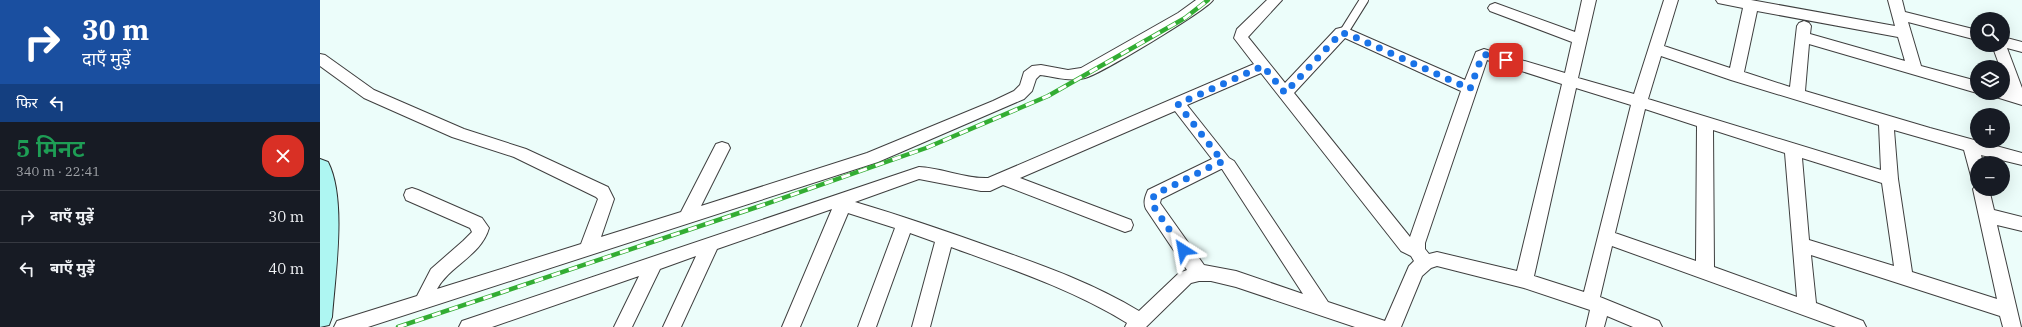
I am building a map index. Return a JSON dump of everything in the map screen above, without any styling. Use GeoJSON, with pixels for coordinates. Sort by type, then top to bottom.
{"type":"FeatureCollection","features":[{"type":"Feature","properties":{"kind":"main road"},"geometry":{"type":"LineString","coordinates":[[320,168],[328,208],[320,317],[321,327]]}},
{"type":"Feature","properties":{"kind":"street"},"geometry":{"type":"LineString","coordinates":[[344,327],[872,158],[990,109],[1024,91],[1030,76],[1036,70],[1068,75],[1084,73],[1183,16],[1206,0]]}},
{"type":"Feature","properties":{"kind":"street"},"geometry":{"type":"LineString","coordinates":[[1275,0],[1240,36],[1407,246],[1421,257],[1437,258],[1524,280],[1595,304],[1653,327]]}},
{"type":"Feature","properties":{"kind":"street"},"geometry":{"type":"LineString","coordinates":[[1524,280],[1562,123],[1570,79],[1589,0]]}},
{"type":"Feature","properties":{"kind":"street"},"geometry":{"type":"LineString","coordinates":[[1595,327],[1595,304],[1606,238],[1639,102],[1671,0]]}},
{"type":"Feature","properties":{"kind":"street"},"geometry":{"type":"LineString","coordinates":[[1723,0],[1905,33]]}},
{"type":"Feature","properties":{"kind":"street"},"geometry":{"type":"LineString","coordinates":[[1895,0],[1915,70]]}},
{"type":"Feature","properties":{"kind":"street"},"geometry":{"type":"LineString","coordinates":[[1736,76],[1752,5]]}},
{"type":"Feature","properties":{"kind":"street"},"geometry":{"type":"LineString","coordinates":[[1495,8],[1580,39]]}},
{"type":"Feature","properties":{"kind":"street"},"geometry":{"type":"LineString","coordinates":[[1797,95],[1805,15]]}},
{"type":"Feature","properties":{"kind":"street"},"geometry":{"type":"LineString","coordinates":[[1900,15],[1970,33]]}},
{"type":"Feature","properties":{"kind":"street"},"geometry":{"type":"LineString","coordinates":[[1285,93],[1341,33],[1344,32],[1470,89]]}},
{"type":"Feature","properties":{"kind":"street"},"geometry":{"type":"LineString","coordinates":[[1803,37],[1970,85]]}},
{"type":"Feature","properties":{"kind":"street"},"geometry":{"type":"LineString","coordinates":[[2010,44],[2022,47]]}},
{"type":"Feature","properties":{"kind":"street"},"geometry":{"type":"LineString","coordinates":[[1656,49],[1797,95],[1970,146]]}},
{"type":"Feature","properties":{"kind":"street"},"geometry":{"type":"LineString","coordinates":[[2002,52],[2020,98]]}},
{"type":"Feature","properties":{"kind":"street"},"geometry":{"type":"LineString","coordinates":[[1392,327],[1421,257],[1416,243],[1470,89],[1484,54],[1570,79],[1705,123],[1890,179]]}},
{"type":"Feature","properties":{"kind":"street"},"geometry":{"type":"LineString","coordinates":[[320,59],[369,94],[458,133],[520,153],[602,192],[606,198],[588,249]]}},
{"type":"Feature","properties":{"kind":"street"},"geometry":{"type":"LineString","coordinates":[[468,327],[711,243],[845,201],[919,173],[980,186],[990,184],[1263,66]]}},
{"type":"Feature","properties":{"kind":"street"},"geometry":{"type":"LineString","coordinates":[[2010,96],[2020,98]]}},
{"type":"Feature","properties":{"kind":"street"},"geometry":{"type":"LineString","coordinates":[[1178,104],[1223,162],[1228,164],[1322,308]]}},
{"type":"Feature","properties":{"kind":"street"},"geometry":{"type":"LineString","coordinates":[[1886,121],[1890,179],[1904,277]]}},
{"type":"Feature","properties":{"kind":"street"},"geometry":{"type":"LineString","coordinates":[[1705,123],[1705,272]]}},
{"type":"Feature","properties":{"kind":"street"},"geometry":{"type":"LineString","coordinates":[[687,217],[722,148]]}},
{"type":"Feature","properties":{"kind":"street"},"geometry":{"type":"LineString","coordinates":[[1979,148],[2022,159]]}},
{"type":"Feature","properties":{"kind":"street"},"geometry":{"type":"LineString","coordinates":[[1793,150],[1807,308]]}},
{"type":"Feature","properties":{"kind":"street"},"geometry":{"type":"LineString","coordinates":[[1199,273],[1152,204],[1152,200],[1154,195],[1218,163],[1223,162]]}},
{"type":"Feature","properties":{"kind":"street"},"geometry":{"type":"LineString","coordinates":[[1002,178],[1125,225]]}},
{"type":"Feature","properties":{"kind":"street"},"geometry":{"type":"LineString","coordinates":[[412,196],[476,223],[481,228],[475,241],[436,276],[423,302]]}},
{"type":"Feature","properties":{"kind":"street"},"geometry":{"type":"LineString","coordinates":[[1983,196],[2010,319]]}},
{"type":"Feature","properties":{"kind":"street"},"geometry":{"type":"LineString","coordinates":[[845,201],[905,224],[1044,272],[1113,304],[1137,324],[1185,278],[1199,273],[1211,273],[1236,279],[1380,327]]}},
{"type":"Feature","properties":{"kind":"street"},"geometry":{"type":"LineString","coordinates":[[791,327],[845,201]]}},
{"type":"Feature","properties":{"kind":"street"},"geometry":{"type":"LineString","coordinates":[[1987,215],[2022,224]]}},
{"type":"Feature","properties":{"kind":"street"},"geometry":{"type":"LineString","coordinates":[[867,327],[905,224]]}},
{"type":"Feature","properties":{"kind":"street"},"geometry":{"type":"LineString","coordinates":[[921,327],[945,238]]}},
{"type":"Feature","properties":{"kind":"street"},"geometry":{"type":"LineString","coordinates":[[1606,238],[1857,327]]}},
{"type":"Feature","properties":{"kind":"street"},"geometry":{"type":"LineString","coordinates":[[672,327],[711,243]]}},
{"type":"Feature","properties":{"kind":"street"},"geometry":{"type":"LineString","coordinates":[[1802,244],[1904,277],[2010,319]]}},
{"type":"Feature","properties":{"kind":"street"},"geometry":{"type":"LineString","coordinates":[[623,327],[655,262]]}},
{"type":"Feature","properties":{"kind":"lane"},"geometry":{"type":"LineString","coordinates":[[1344,32],[1364,0]]}},
{"type":"Feature","properties":{"kind":"railway"},"geometry":{"type":"LineString","coordinates":[[398,327],[760,206],[926,148],[1048,96],[1185,18],[1208,0]]}},
{"type":"Feature","properties":{"kind":"route"},"geometry":{"type":"LineString","coordinates":[[1183,250],[1152,204],[1154,195],[1218,163],[1223,162],[1178,104],[1263,66],[1285,93],[1341,33],[1344,32],[1470,89],[1484,54],[1506,60]]}}]}
